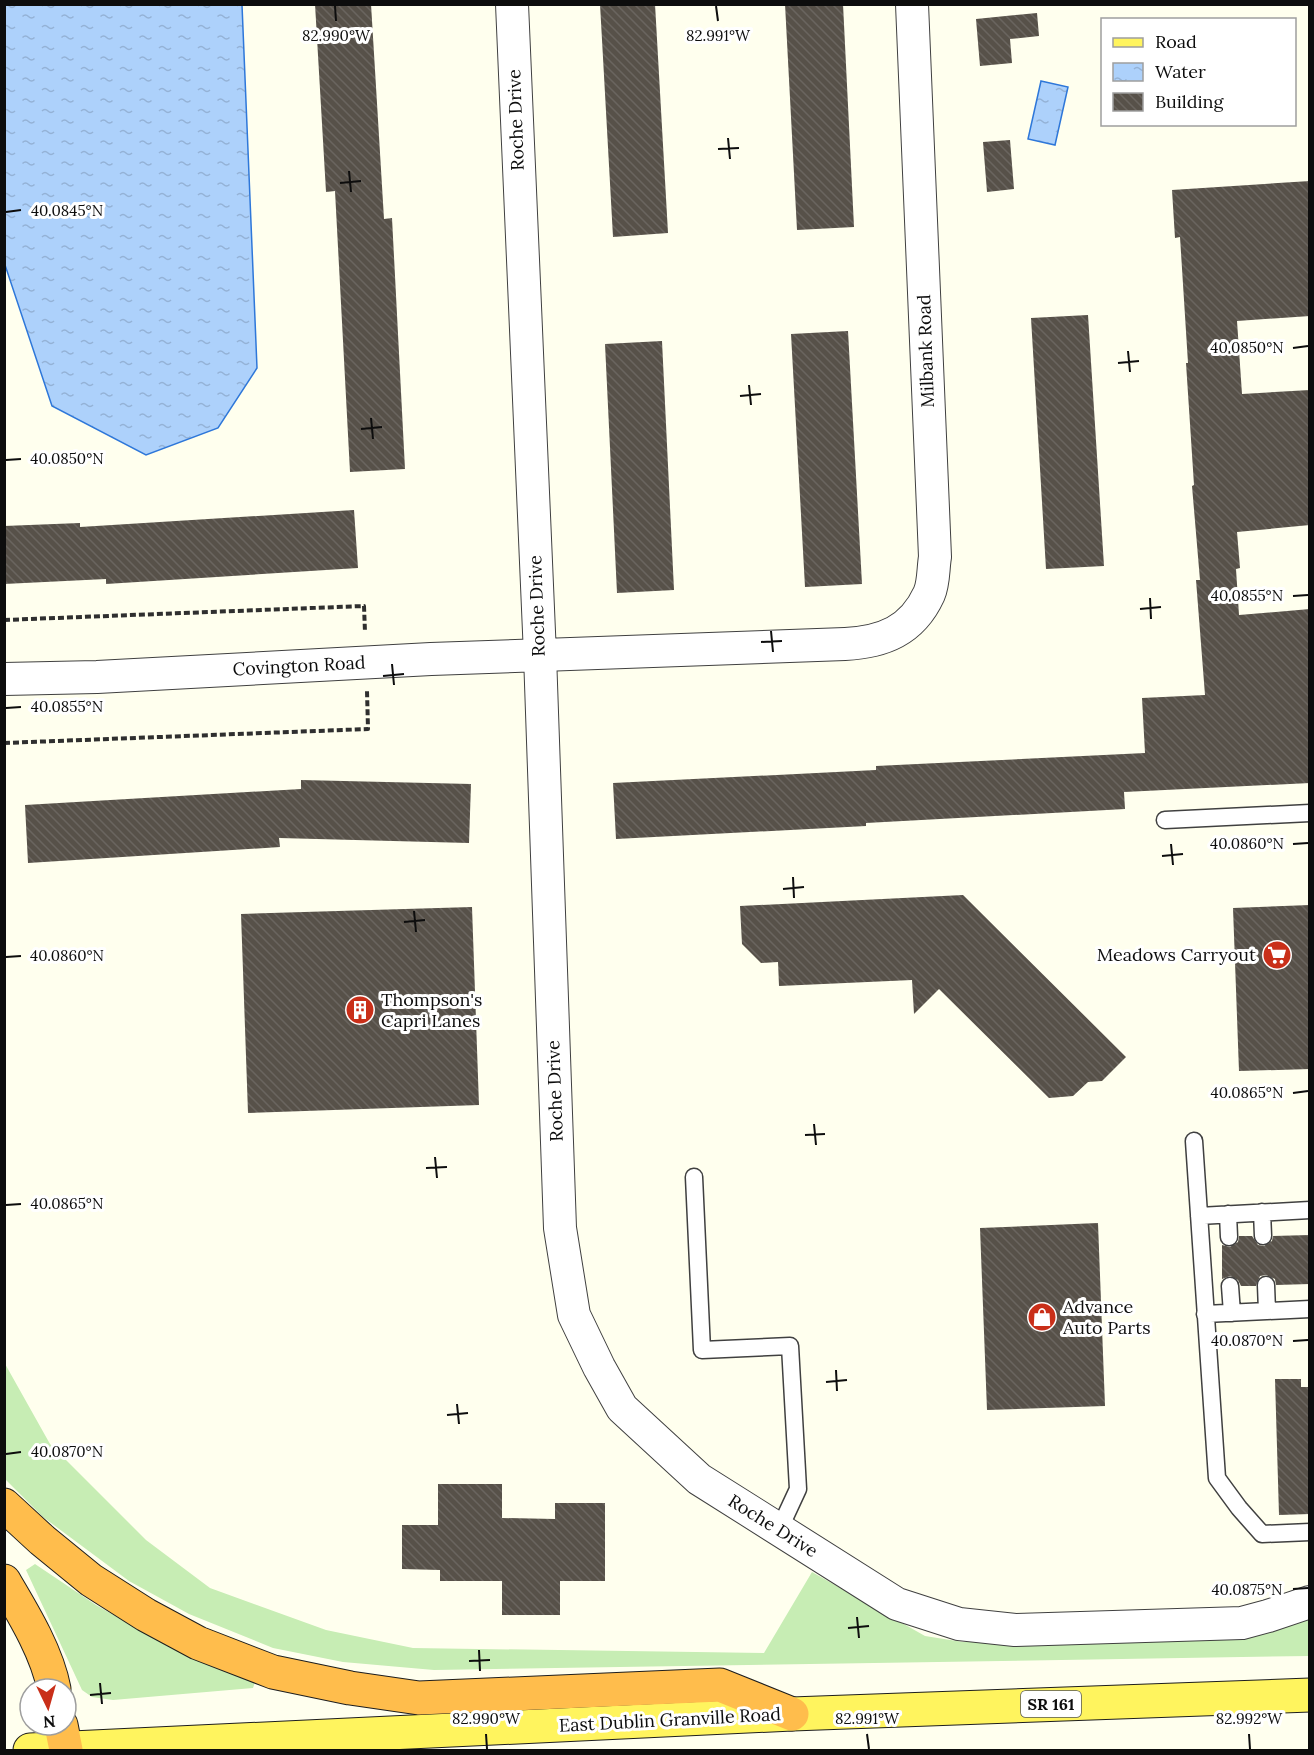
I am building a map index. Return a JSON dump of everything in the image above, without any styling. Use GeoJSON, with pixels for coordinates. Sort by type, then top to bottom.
{"type":"FeatureCollection","features":[{"type":"Feature","properties":{"kind":"highway"},"geometry":{"type":"LineString","coordinates":[[4,1505],[91,1580],[146,1615],[198,1643],[273,1672],[350,1688],[419,1698],[720,1685],[792,1714]]}},
{"type":"Feature","properties":{"kind":"highway"},"geometry":{"type":"LineString","coordinates":[[4,1581],[28,1623],[52,1677]]}},
{"type":"Feature","properties":{"kind":"main road","name":"East Dublin Granville Road"},"geometry":{"type":"LineString","coordinates":[[30,1750],[65,1742],[1310,1695]]}},
{"type":"Feature","properties":{"kind":"street","name":"Roche Drive"},"geometry":{"type":"LineString","coordinates":[[512,4],[540,655],[560,1228],[574,1315],[599,1367],[622,1408],[699,1479],[897,1604],[959,1624],[1015,1629],[1242,1623],[1310,1602]]}},
{"type":"Feature","properties":{"kind":"street","name":"Milbank Road"},"geometry":{"type":"LineString","coordinates":[[845,644],[868,642],[890,636],[906,625],[930,592],[935,557],[912,4]]}},
{"type":"Feature","properties":{"kind":"street","name":"Covington Road"},"geometry":{"type":"LineString","coordinates":[[4,679],[97,677],[540,655],[845,644]]}},
{"type":"Feature","properties":{"kind":"lane"},"geometry":{"type":"LineString","coordinates":[[1165,820],[1310,813]]}},
{"type":"Feature","properties":{"kind":"lane"},"geometry":{"type":"LineString","coordinates":[[1194,1141],[1217,1478],[1262,1534],[1310,1532]]}},
{"type":"Feature","properties":{"kind":"lane"},"geometry":{"type":"LineString","coordinates":[[694,1177],[702,1350],[790,1346],[798,1489],[779,1530]]}},
{"type":"Feature","properties":{"kind":"lane"},"geometry":{"type":"LineString","coordinates":[[1199,1216],[1310,1210]]}},
{"type":"Feature","properties":{"kind":"lane"},"geometry":{"type":"LineString","coordinates":[[1262,1212],[1263,1236]]}},
{"type":"Feature","properties":{"kind":"lane"},"geometry":{"type":"LineString","coordinates":[[1228,1214],[1229,1237]]}},
{"type":"Feature","properties":{"kind":"lane"},"geometry":{"type":"LineString","coordinates":[[1266,1285],[1267,1311]]}},
{"type":"Feature","properties":{"kind":"lane"},"geometry":{"type":"LineString","coordinates":[[1230,1286],[1232,1313]]}},
{"type":"Feature","properties":{"kind":"lane"},"geometry":{"type":"LineString","coordinates":[[1205,1314],[1310,1309]]}},
{"type":"Feature","properties":{"kind":"path"},"geometry":{"type":"LineString","coordinates":[[4,620],[364,606],[365,636]]}},
{"type":"Feature","properties":{"kind":"path"},"geometry":{"type":"LineString","coordinates":[[4,743],[368,729],[367,689]]}},
{"type":"Feature","properties":{"kind":"green space"},"geometry":{"type":"Polygon","coordinates":[[[4,1362],[50,1444],[146,1540],[210,1588],[326,1630],[413,1648],[764,1653],[812,1572],[925,1636],[963,1642],[1246,1634],[1309,1617],[1309,1656],[434,1670],[343,1662],[273,1648],[189,1614],[129,1581],[43,1517],[5,1479],[4,1362]]]}},
{"type":"Feature","properties":{"kind":"green space"},"geometry":{"type":"Polygon","coordinates":[[[35,1564],[96,1605],[168,1646],[255,1682],[253,1688],[113,1700],[92,1697],[82,1690],[78,1677],[76,1677],[26,1570],[35,1564]]]}},
{"type":"Feature","properties":{"kind":"water"},"geometry":{"type":"Polygon","coordinates":[[[4,5],[242,5],[257,368],[218,428],[146,455],[52,406],[5,265],[4,5]]]}},
{"type":"Feature","properties":{"kind":"water"},"geometry":{"type":"Polygon","coordinates":[[[1041,81],[1068,87],[1055,145],[1028,139],[1041,81]]]}},
{"type":"Feature","properties":{"kind":"building"},"geometry":{"type":"Polygon","coordinates":[[[315,4],[371,4],[384,219],[392,218],[405,469],[350,472],[335,191],[326,192],[315,4]]]}},
{"type":"Feature","properties":{"kind":"building"},"geometry":{"type":"Polygon","coordinates":[[[600,4],[655,4],[668,233],[613,237],[600,4]]]}},
{"type":"Feature","properties":{"kind":"building"},"geometry":{"type":"Polygon","coordinates":[[[785,4],[843,4],[854,227],[797,230],[785,4]]]}},
{"type":"Feature","properties":{"kind":"building"},"geometry":{"type":"Polygon","coordinates":[[[1037,13],[1039,36],[1010,39],[1012,63],[980,66],[976,19],[1037,13]]]}},
{"type":"Feature","properties":{"kind":"building"},"geometry":{"type":"Polygon","coordinates":[[[1010,140],[1014,189],[987,192],[983,142],[1010,140]]]}},
{"type":"Feature","properties":{"kind":"building"},"geometry":{"type":"Polygon","coordinates":[[[1310,181],[1310,316],[1237,321],[1242,394],[1310,390],[1310,525],[1237,532],[1240,568],[1236,569],[1239,615],[1310,609],[1310,783],[1124,792],[1125,809],[616,839],[613,783],[876,770],[876,766],[1145,753],[1142,698],[1205,695],[1196,580],[1200,580],[1192,486],[1194,485],[1180,237],[1175,238],[1172,190],[1310,181]]]}},
{"type":"Feature","properties":{"kind":"building"},"geometry":{"type":"Polygon","coordinates":[[[1088,315],[1104,566],[1046,569],[1031,318],[1088,315]]]}},
{"type":"Feature","properties":{"kind":"building"},"geometry":{"type":"Polygon","coordinates":[[[848,331],[862,584],[805,587],[791,334],[848,331]]]}},
{"type":"Feature","properties":{"kind":"building"},"geometry":{"type":"Polygon","coordinates":[[[662,341],[674,590],[617,593],[605,344],[662,341]]]}},
{"type":"Feature","properties":{"kind":"building"},"geometry":{"type":"Polygon","coordinates":[[[354,510],[358,568],[106,584],[106,579],[4,584],[4,526],[80,523],[80,527],[354,510]]]}},
{"type":"Feature","properties":{"kind":"building"},"geometry":{"type":"Polygon","coordinates":[[[301,780],[471,784],[469,843],[279,838],[280,847],[28,863],[25,805],[301,789],[301,780]]]}},
{"type":"Feature","properties":{"kind":"building"},"geometry":{"type":"Polygon","coordinates":[[[963,895],[1126,1057],[1102,1081],[1088,1082],[1073,1096],[1049,1098],[939,989],[914,1014],[912,980],[779,986],[778,962],[761,963],[742,944],[740,906],[963,895]]]}},
{"type":"Feature","properties":{"kind":"building"},"geometry":{"type":"Polygon","coordinates":[[[1310,905],[1310,1069],[1239,1071],[1233,908],[1310,905]]]}},
{"type":"Feature","properties":{"kind":"building","name":"Thompson's Capri Lanes"},"geometry":{"type":"Polygon","coordinates":[[[472,907],[479,1105],[248,1113],[241,914],[472,907]]]}},
{"type":"Feature","properties":{"kind":"building","name":"Advance Auto Parts"},"geometry":{"type":"Polygon","coordinates":[[[1098,1223],[1105,1406],[987,1410],[980,1228],[1098,1223]]]}},
{"type":"Feature","properties":{"kind":"building"},"geometry":{"type":"Polygon","coordinates":[[[1310,1235],[1310,1284],[1276,1285],[1275,1279],[1266,1275],[1260,1276],[1256,1286],[1241,1286],[1238,1280],[1230,1276],[1222,1279],[1222,1245],[1230,1247],[1238,1242],[1239,1236],[1252,1236],[1258,1245],[1264,1246],[1272,1241],[1273,1236],[1310,1235]]]}},
{"type":"Feature","properties":{"kind":"building"},"geometry":{"type":"Polygon","coordinates":[[[1275,1379],[1301,1379],[1301,1387],[1310,1387],[1310,1514],[1279,1515],[1275,1379]]]}},
{"type":"Feature","properties":{"kind":"building"},"geometry":{"type":"Polygon","coordinates":[[[438,1484],[502,1484],[502,1518],[555,1519],[555,1503],[605,1503],[605,1581],[560,1581],[560,1615],[502,1615],[502,1581],[440,1581],[440,1570],[402,1569],[402,1525],[438,1525],[438,1484]]]}},
{"type":"Feature","properties":{"kind":"place","name":"Meadows Carryout"},"geometry":{"type":"Point","coordinates":[1277,955]}},
{"type":"Feature","properties":{"kind":"place","name":"Thompson's Capri Lanes"},"geometry":{"type":"Point","coordinates":[360,1010]}},
{"type":"Feature","properties":{"kind":"place","name":"Advance Auto Parts"},"geometry":{"type":"Point","coordinates":[1042,1317]}}]}
